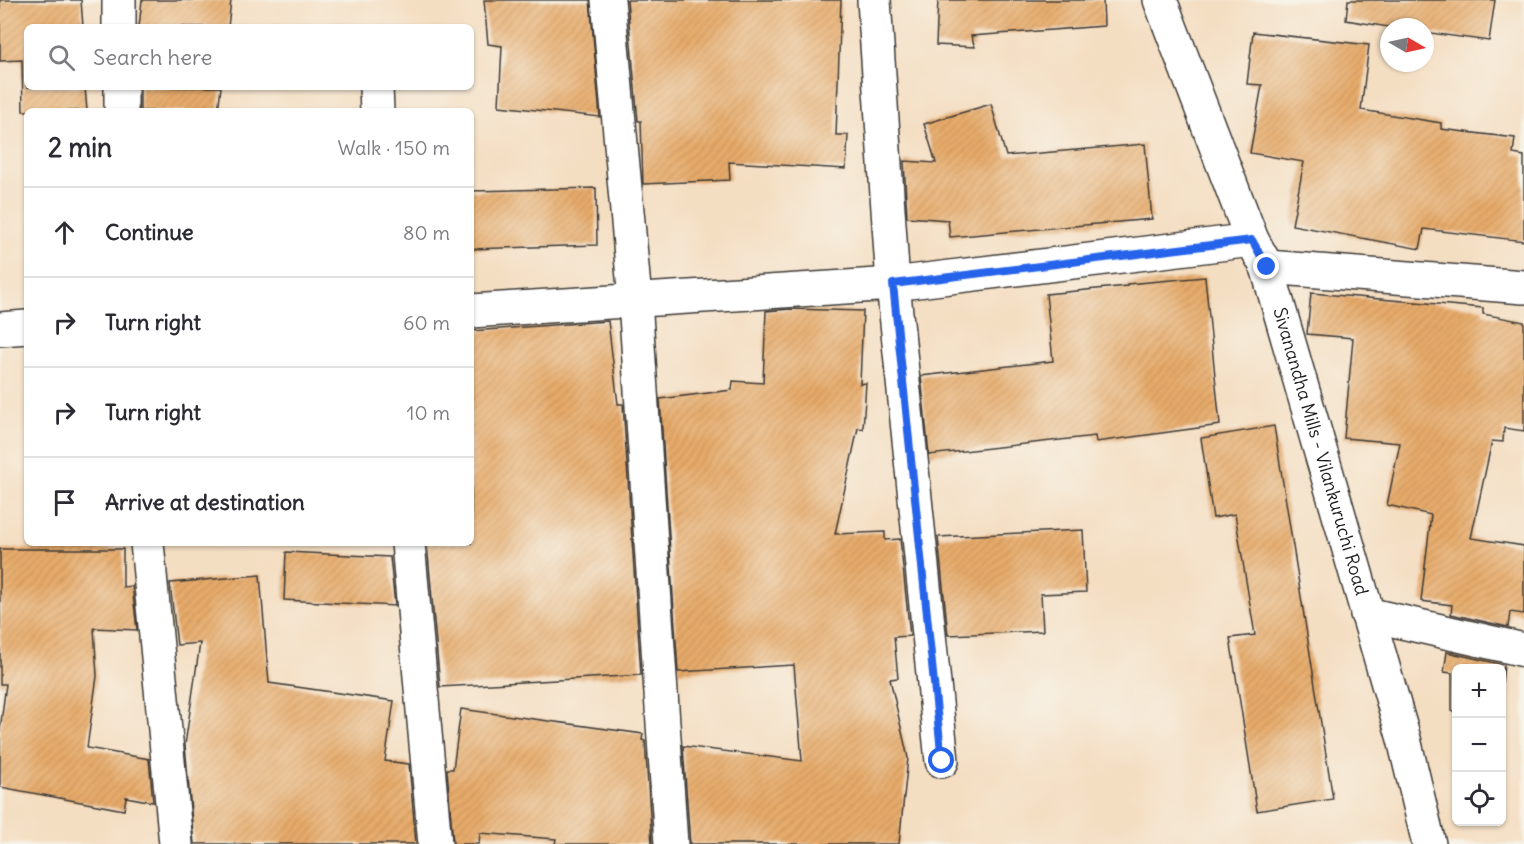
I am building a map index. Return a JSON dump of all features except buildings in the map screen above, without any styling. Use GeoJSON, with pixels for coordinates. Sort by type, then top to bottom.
{"type":"FeatureCollection","features":[{"type":"Feature","properties":{"kind":"street"},"geometry":{"type":"LineString","coordinates":[[119,0],[119,24]]}},
{"type":"Feature","properties":{"kind":"street"},"geometry":{"type":"LineString","coordinates":[[608,0],[635,300],[671,844]]}},
{"type":"Feature","properties":{"kind":"street"},"geometry":{"type":"LineString","coordinates":[[874,0],[893,284],[942,761]]}},
{"type":"Feature","properties":{"kind":"street","name":"Sivanandha Mills - Vilankuruchi Road"},"geometry":{"type":"LineString","coordinates":[[1160,0],[1260,254],[1404,739],[1429,844]]}},
{"type":"Feature","properties":{"kind":"street"},"geometry":{"type":"LineString","coordinates":[[120,90],[121,108]]}},
{"type":"Feature","properties":{"kind":"street"},"geometry":{"type":"LineString","coordinates":[[376,90],[377,108]]}},
{"type":"Feature","properties":{"kind":"street"},"geometry":{"type":"LineString","coordinates":[[474,311],[893,284],[1260,254],[1524,287]]}},
{"type":"Feature","properties":{"kind":"street"},"geometry":{"type":"LineString","coordinates":[[0,329],[24,327]]}},
{"type":"Feature","properties":{"kind":"street"},"geometry":{"type":"LineString","coordinates":[[147,546],[176,844]]}},
{"type":"Feature","properties":{"kind":"street"},"geometry":{"type":"LineString","coordinates":[[408,546],[435,844]]}},
{"type":"Feature","properties":{"kind":"street"},"geometry":{"type":"LineString","coordinates":[[1366,614],[1524,650]]}},
{"type":"Feature","properties":{"kind":"route"},"geometry":{"type":"LineString","coordinates":[[942,761],[893,284],[1252,240],[1267,267]]}}]}
